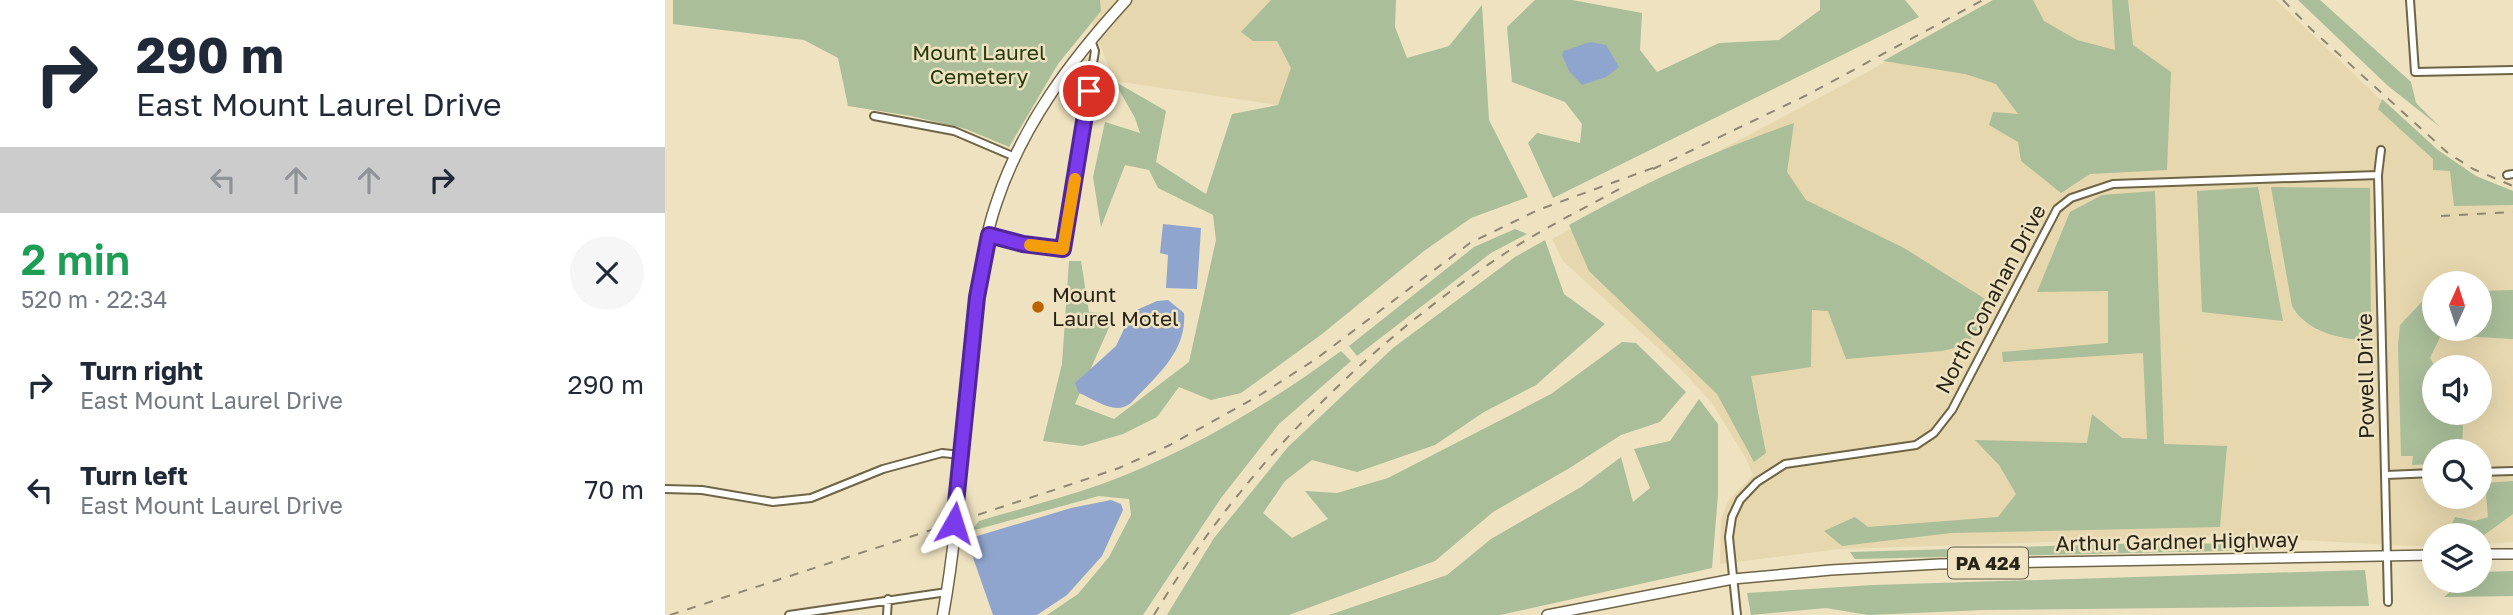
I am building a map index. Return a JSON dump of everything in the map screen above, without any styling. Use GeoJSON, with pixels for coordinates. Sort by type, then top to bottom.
{"type":"FeatureCollection","features":[{"type":"Feature","properties":{"kind":"highway"},"geometry":{"type":"LineString","coordinates":[[945,615],[977,297],[996,205],[1015,157],[1039,109],[1090,40],[1126,0]]}},
{"type":"Feature","properties":{"kind":"main road"},"geometry":{"type":"LineString","coordinates":[[2492,554],[2513,554]]}},
{"type":"Feature","properties":{"kind":"main road","name":"Arthur Gardner Highway"},"geometry":{"type":"LineString","coordinates":[[1547,615],[1733,579],[1939,564],[2422,555]]}},
{"type":"Feature","properties":{"kind":"street"},"geometry":{"type":"LineString","coordinates":[[2410,0],[2415,72],[2513,70]]}},
{"type":"Feature","properties":{"kind":"street"},"geometry":{"type":"LineString","coordinates":[[989,235],[1023,244],[1063,249],[1095,51],[1090,40]]}},
{"type":"Feature","properties":{"kind":"street"},"geometry":{"type":"LineString","coordinates":[[874,116],[954,131],[1015,157]]}},
{"type":"Feature","properties":{"kind":"street","name":"Powell Drive"},"geometry":{"type":"LineString","coordinates":[[2381,150],[2378,175],[2388,602]]}},
{"type":"Feature","properties":{"kind":"street","name":"North Conahan Drive"},"geometry":{"type":"LineString","coordinates":[[1737,615],[1729,537],[1732,517],[1741,500],[1775,468],[1785,464],[1916,445],[1934,433],[1952,410],[2057,209],[2071,198],[2113,184],[2378,175]]}},
{"type":"Feature","properties":{"kind":"street"},"geometry":{"type":"LineString","coordinates":[[665,489],[702,490],[773,502],[811,498],[883,469],[942,453],[961,455]]}},
{"type":"Feature","properties":{"kind":"street"},"geometry":{"type":"LineString","coordinates":[[2492,472],[2513,471]]}},
{"type":"Feature","properties":{"kind":"street"},"geometry":{"type":"LineString","coordinates":[[2386,475],[2422,474]]}},
{"type":"Feature","properties":{"kind":"street"},"geometry":{"type":"LineString","coordinates":[[789,615],[947,592]]}},
{"type":"Feature","properties":{"kind":"street"},"geometry":{"type":"LineString","coordinates":[[887,615],[888,599]]}},
{"type":"Feature","properties":{"kind":"shaded area"},"geometry":{"type":"Polygon","coordinates":[[[1083,0],[1379,0],[1278,105],[1114,81],[1083,0]]]}},
{"type":"Feature","properties":{"kind":"shaded area"},"geometry":{"type":"Polygon","coordinates":[[[1994,0],[2276,0],[2441,157],[2513,206],[2513,542],[2492,543],[2492,523],[2422,523],[2422,546],[2224,536],[1839,549],[1720,564],[1721,520],[1728,501],[1753,475],[1745,457],[1712,403],[1679,367],[1563,261],[1552,239],[1862,75],[1994,0]]]}},
{"type":"Feature","properties":{"kind":"green space","name":"Mount Laurel Cemetery"},"geometry":{"type":"Polygon","coordinates":[[[673,0],[1100,0],[1101,11],[1058,64],[1009,147],[966,129],[911,116],[848,106],[838,58],[804,40],[673,24],[673,0]]]}},
{"type":"Feature","properties":{"kind":"green space"},"geometry":{"type":"Polygon","coordinates":[[[1271,0],[1396,0],[1395,27],[1407,58],[1449,46],[1482,5],[1489,120],[1528,197],[1471,218],[1424,251],[1322,334],[1241,393],[1211,400],[1179,387],[1157,417],[1123,434],[1082,446],[1043,441],[1062,364],[1069,261],[1081,261],[1089,312],[1115,314],[1075,404],[1114,419],[1189,362],[1216,240],[1213,215],[1158,188],[1149,170],[1125,165],[1101,227],[1093,177],[1105,122],[1140,133],[1135,118],[1114,81],[1166,111],[1156,162],[1206,194],[1232,114],[1278,105],[1291,68],[1277,41],[1253,41],[1241,32],[1271,0]]]}},
{"type":"Feature","properties":{"kind":"green space"},"geometry":{"type":"Polygon","coordinates":[[[1535,0],[1572,0],[1642,13],[1640,50],[1657,72],[1719,43],[1779,40],[1820,10],[1820,0],[1905,0],[1919,17],[1553,198],[1528,143],[1537,133],[1580,143],[1582,124],[1565,102],[1512,82],[1507,27],[1535,0]]]}},
{"type":"Feature","properties":{"kind":"green space"},"geometry":{"type":"Polygon","coordinates":[[[1993,0],[2033,0],[2044,21],[2077,40],[2115,50],[2112,0],[2128,0],[2133,45],[2171,72],[2167,170],[2090,174],[2061,193],[2021,161],[2018,142],[1989,125],[1993,112],[2018,114],[1996,84],[1965,74],[1883,61],[1993,0]]]}},
{"type":"Feature","properties":{"kind":"green space"},"geometry":{"type":"Polygon","coordinates":[[[2298,0],[2320,0],[2411,82],[2416,103],[2440,127],[2387,85],[2298,0]]]}},
{"type":"Feature","properties":{"kind":"green space"},"geometry":{"type":"Polygon","coordinates":[[[2382,99],[2438,150],[2476,176],[2513,191],[2513,205],[2454,206],[2450,171],[2433,170],[2433,159],[2378,109],[2382,99]]]}},
{"type":"Feature","properties":{"kind":"green space"},"geometry":{"type":"Polygon","coordinates":[[[1794,123],[1787,172],[1806,200],[1904,248],[1993,304],[1967,345],[1942,351],[1846,359],[1828,311],[1812,310],[1811,367],[1751,376],[1766,453],[1754,462],[1717,394],[1589,271],[1569,225],[1679,169],[1794,123]]]}},
{"type":"Feature","properties":{"kind":"green space"},"geometry":{"type":"Polygon","coordinates":[[[2258,187],[2283,321],[2202,312],[2197,191],[2258,187]]]}},
{"type":"Feature","properties":{"kind":"green space"},"geometry":{"type":"Polygon","coordinates":[[[2271,187],[2370,188],[2371,341],[2326,333],[2307,323],[2292,306],[2271,187]]]}},
{"type":"Feature","properties":{"kind":"green space"},"geometry":{"type":"Polygon","coordinates":[[[2155,191],[2164,444],[2227,446],[2220,527],[1951,533],[1842,546],[1824,531],[1855,517],[1868,527],[1998,517],[2016,494],[1999,465],[1975,440],[2087,443],[2092,414],[2122,438],[2147,439],[2143,353],[2003,362],[2002,352],[2108,343],[2108,291],[2037,292],[2070,212],[2102,195],[2155,191]]]}},
{"type":"Feature","properties":{"kind":"green space"},"geometry":{"type":"Polygon","coordinates":[[[1515,229],[1527,234],[1491,253],[1357,356],[1349,346],[1474,247],[1515,229]]]}},
{"type":"Feature","properties":{"kind":"green space"},"geometry":{"type":"Polygon","coordinates":[[[1545,240],[1564,294],[1605,324],[1536,385],[1484,412],[1435,445],[1357,472],[1312,460],[1285,481],[1263,513],[1292,538],[1328,519],[1305,491],[1337,493],[1388,478],[1551,394],[1622,342],[1636,343],[1686,392],[1660,422],[1621,435],[1493,512],[1435,561],[1289,615],[1167,615],[1214,538],[1288,447],[1393,348],[1515,257],[1545,240]]]}},
{"type":"Feature","properties":{"kind":"green space"},"geometry":{"type":"Polygon","coordinates":[[[2513,290],[2513,339],[2492,338],[2492,291],[2513,290]]]}},
{"type":"Feature","properties":{"kind":"green space"},"geometry":{"type":"Polygon","coordinates":[[[2422,302],[2422,341],[2438,341],[2431,355],[2422,355],[2422,425],[2463,426],[2462,439],[2422,439],[2422,465],[2412,465],[2413,456],[2401,456],[2398,345],[2400,325],[2422,302]]]}},
{"type":"Feature","properties":{"kind":"green space"},"geometry":{"type":"Polygon","coordinates":[[[1341,351],[1351,361],[1279,424],[1221,498],[1143,615],[1047,615],[1078,594],[1109,557],[1131,515],[1129,499],[1099,496],[971,531],[979,521],[1102,484],[1196,442],[1285,390],[1341,351]]]}},
{"type":"Feature","properties":{"kind":"green space"},"geometry":{"type":"Polygon","coordinates":[[[1699,399],[1718,424],[1718,494],[1712,568],[1500,615],[1329,615],[1447,575],[1491,539],[1581,487],[1621,457],[1633,502],[1650,488],[1634,449],[1670,441],[1699,399]]]}},
{"type":"Feature","properties":{"kind":"green space"},"geometry":{"type":"Polygon","coordinates":[[[2513,481],[2513,514],[2492,529],[2492,523],[2452,523],[2455,517],[2475,521],[2488,517],[2487,509],[2492,509],[2492,482],[2513,481]]]}},
{"type":"Feature","properties":{"kind":"green space"},"geometry":{"type":"Polygon","coordinates":[[[2148,543],[2267,544],[2268,550],[1855,559],[1850,552],[2148,543]]]}},
{"type":"Feature","properties":{"kind":"green space"},"geometry":{"type":"Polygon","coordinates":[[[2365,570],[2369,606],[1983,610],[1868,615],[1826,608],[1751,615],[1747,593],[1873,585],[2365,570]]]}},
{"type":"Feature","properties":{"kind":"green space"},"geometry":{"type":"Polygon","coordinates":[[[2513,571],[2513,596],[2444,597],[2448,593],[2492,593],[2492,572],[2513,571]]]}},
{"type":"Feature","properties":{"kind":"water"},"geometry":{"type":"Polygon","coordinates":[[[1590,42],[1606,45],[1619,67],[1606,77],[1582,85],[1569,71],[1562,55],[1564,51],[1590,42]]]}},
{"type":"Feature","properties":{"kind":"water"},"geometry":{"type":"Polygon","coordinates":[[[1163,224],[1201,228],[1197,289],[1166,288],[1168,255],[1160,253],[1163,224]]]}},
{"type":"Feature","properties":{"kind":"water"},"geometry":{"type":"Polygon","coordinates":[[[1168,300],[1184,313],[1180,340],[1168,362],[1131,403],[1119,408],[1105,406],[1079,393],[1075,383],[1116,346],[1132,312],[1157,301],[1168,300]]]}},
{"type":"Feature","properties":{"kind":"water"},"geometry":{"type":"Polygon","coordinates":[[[1111,500],[1121,504],[1123,510],[1102,556],[1067,595],[1037,615],[993,615],[971,552],[974,537],[1071,508],[1111,500]]]}},
{"type":"Feature","properties":{"kind":"railway"},"geometry":{"type":"LineString","coordinates":[[1653,169],[1807,95],[1983,0]]}},
{"type":"Feature","properties":{"kind":"railway"},"geometry":{"type":"LineString","coordinates":[[2283,0],[2311,29],[2448,153],[2473,169],[2513,186]]}},
{"type":"Feature","properties":{"kind":"railway"},"geometry":{"type":"LineString","coordinates":[[670,615],[1119,468],[1170,445],[1260,395],[1316,359],[1470,243],[1538,210],[1661,165]]}},
{"type":"Feature","properties":{"kind":"railway"},"geometry":{"type":"LineString","coordinates":[[1154,615],[1226,510],[1310,414],[1356,369],[1404,327],[1507,252],[1623,187]]}},
{"type":"Feature","properties":{"kind":"railway"},"geometry":{"type":"LineString","coordinates":[[2441,216],[2513,212]]}},
{"type":"Feature","properties":{"kind":"slow traffic"},"geometry":{"type":"LineString","coordinates":[[1030,245],[1063,249],[1075,179]]}},
{"type":"Feature","properties":{"kind":"place","name":"Mount Laurel Motel"},"geometry":{"type":"Point","coordinates":[1038,307]}},
{"type":"Feature","properties":{"kind":"route"},"geometry":{"type":"LineString","coordinates":[[954,523],[977,297],[989,235],[1023,244],[1063,249],[1089,91]]}}]}
